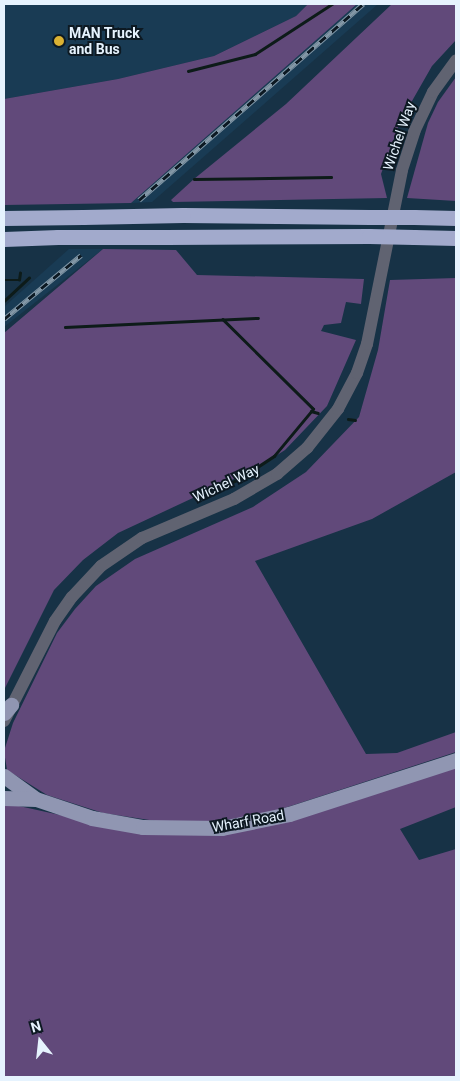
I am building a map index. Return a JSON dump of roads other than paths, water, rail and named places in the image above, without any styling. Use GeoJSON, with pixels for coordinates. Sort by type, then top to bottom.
{"type":"FeatureCollection","features":[{"type":"Feature","properties":{"kind":"highway"},"geometry":{"type":"LineString","coordinates":[[4,218],[183,215],[456,218]]}},
{"type":"Feature","properties":{"kind":"highway"},"geometry":{"type":"LineString","coordinates":[[4,239],[58,237],[369,236],[456,238]]}},
{"type":"Feature","properties":{"kind":"main road","name":"Wharf Road"},"geometry":{"type":"LineString","coordinates":[[4,777],[36,799],[84,816],[121,824],[177,829],[222,828],[289,814],[456,760]]}},
{"type":"Feature","properties":{"kind":"main road","name":"Wharf Road"},"geometry":{"type":"LineString","coordinates":[[4,777],[4,793]]}},
{"type":"Feature","properties":{"kind":"main road","name":"Wharf Road"},"geometry":{"type":"LineString","coordinates":[[4,798],[36,799]]}},
{"type":"Feature","properties":{"kind":"street","name":"Wichel Way"},"geometry":{"type":"LineString","coordinates":[[4,720],[8,709],[62,610],[101,566],[142,538],[234,499],[277,474],[307,448],[338,409],[357,373],[367,344],[409,145],[423,108],[456,60]]}},
{"type":"Feature","properties":{"kind":"waterway"},"geometry":{"type":"LineString","coordinates":[[188,71],[255,54],[332,4]]}},
{"type":"Feature","properties":{"kind":"waterway"},"geometry":{"type":"LineString","coordinates":[[194,179],[331,177]]}},
{"type":"Feature","properties":{"kind":"waterway"},"geometry":{"type":"LineString","coordinates":[[4,280],[19,280],[20,273]]}},
{"type":"Feature","properties":{"kind":"waterway"},"geometry":{"type":"LineString","coordinates":[[4,301],[29,278]]}},
{"type":"Feature","properties":{"kind":"waterway"},"geometry":{"type":"LineString","coordinates":[[65,327],[258,318]]}},
{"type":"Feature","properties":{"kind":"waterway"},"geometry":{"type":"LineString","coordinates":[[198,498],[239,479],[274,456],[313,409],[223,320]]}},
{"type":"Feature","properties":{"kind":"waterway"},"geometry":{"type":"LineString","coordinates":[[311,411],[318,413]]}},
{"type":"Feature","properties":{"kind":"waterway"},"geometry":{"type":"LineString","coordinates":[[348,419],[355,420]]}},
{"type":"Feature","properties":{"kind":"railway"},"geometry":{"type":"LineString","coordinates":[[139,200],[363,4]]}},
{"type":"Feature","properties":{"kind":"railway"},"geometry":{"type":"LineString","coordinates":[[4,319],[81,255]]}},
{"type":"Feature","properties":{"kind":"place","name":"MAN Truck and Bus"},"geometry":{"type":"Point","coordinates":[59,41]}}]}
